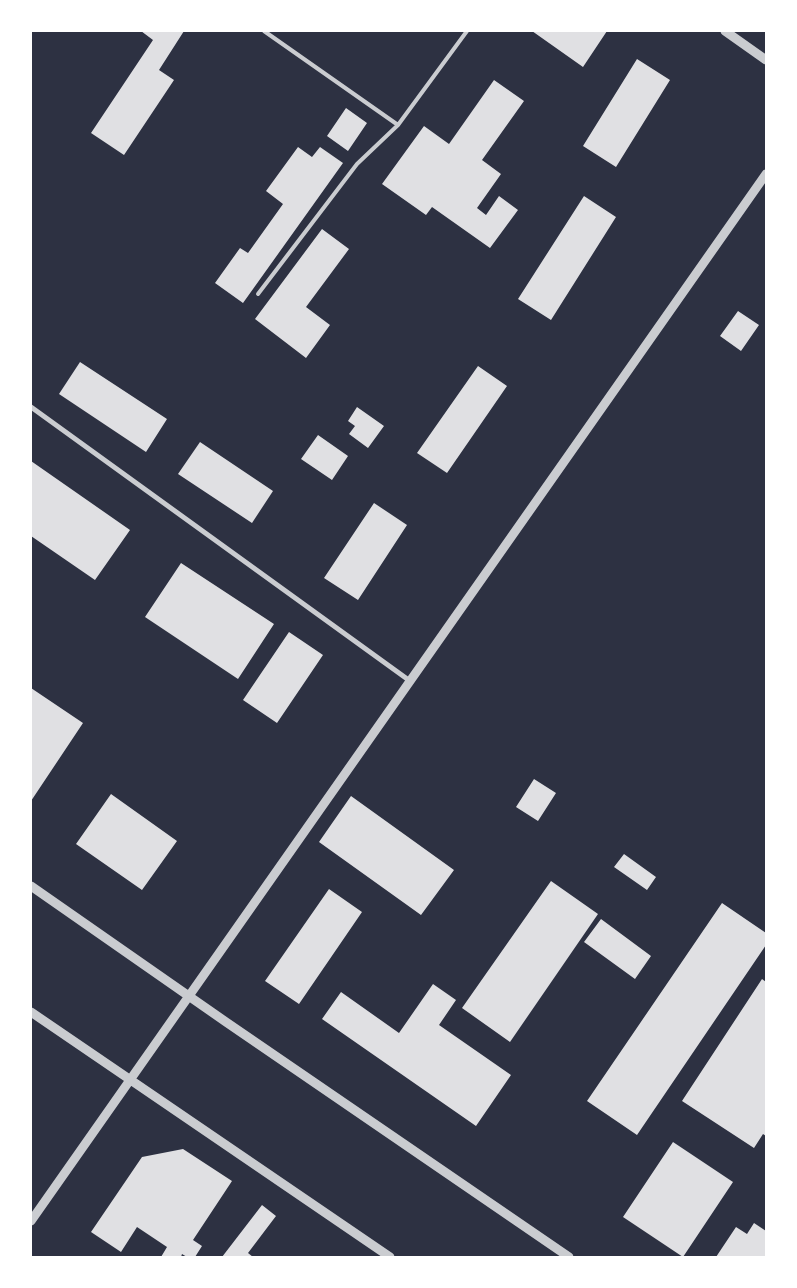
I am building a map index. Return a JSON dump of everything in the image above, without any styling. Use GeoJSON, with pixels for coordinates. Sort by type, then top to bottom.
{"type":"FeatureCollection","features":[{"type":"Feature","properties":{"kind":"street"},"geometry":{"type":"LineString","coordinates":[[725,31],[766,60]]}},
{"type":"Feature","properties":{"kind":"street"},"geometry":{"type":"LineString","coordinates":[[31,1222],[766,174]]}},
{"type":"Feature","properties":{"kind":"street"},"geometry":{"type":"LineString","coordinates":[[31,407],[410,681]]}},
{"type":"Feature","properties":{"kind":"street"},"geometry":{"type":"LineString","coordinates":[[31,886],[569,1257]]}},
{"type":"Feature","properties":{"kind":"street"},"geometry":{"type":"LineString","coordinates":[[31,1012],[390,1257]]}},
{"type":"Feature","properties":{"kind":"lane"},"geometry":{"type":"LineString","coordinates":[[264,31],[398,125]]}},
{"type":"Feature","properties":{"kind":"lane"},"geometry":{"type":"LineString","coordinates":[[258,294],[357,164],[398,125],[467,31]]}},
{"type":"Feature","properties":{"kind":"building"},"geometry":{"type":"Polygon","coordinates":[[[141,31],[184,31],[159,70],[174,80],[124,155],[91,133],[153,40],[141,31]]]}},
{"type":"Feature","properties":{"kind":"building"},"geometry":{"type":"Polygon","coordinates":[[[532,31],[607,31],[583,67],[532,31]]]}},
{"type":"Feature","properties":{"kind":"building"},"geometry":{"type":"Polygon","coordinates":[[[637,59],[670,80],[616,167],[583,146],[637,59]]]}},
{"type":"Feature","properties":{"kind":"building"},"geometry":{"type":"Polygon","coordinates":[[[494,80],[524,101],[482,160],[501,174],[477,208],[486,215],[499,196],[518,210],[490,248],[432,207],[426,215],[382,184],[424,126],[449,144],[494,80]]]}},
{"type":"Feature","properties":{"kind":"building"},"geometry":{"type":"Polygon","coordinates":[[[346,108],[367,123],[348,151],[327,136],[346,108]]]}},
{"type":"Feature","properties":{"kind":"building"},"geometry":{"type":"Polygon","coordinates":[[[298,147],[312,157],[320,147],[343,163],[243,303],[215,283],[240,248],[248,253],[283,204],[266,191],[298,147]]]}},
{"type":"Feature","properties":{"kind":"building"},"geometry":{"type":"Polygon","coordinates":[[[584,196],[616,217],[551,320],[518,299],[584,196]]]}},
{"type":"Feature","properties":{"kind":"building"},"geometry":{"type":"Polygon","coordinates":[[[322,229],[349,249],[306,307],[330,325],[306,358],[255,319],[322,229]]]}},
{"type":"Feature","properties":{"kind":"building"},"geometry":{"type":"Polygon","coordinates":[[[738,311],[759,325],[741,351],[720,336],[738,311]]]}},
{"type":"Feature","properties":{"kind":"building"},"geometry":{"type":"Polygon","coordinates":[[[80,362],[167,419],[146,452],[59,394],[80,362]]]}},
{"type":"Feature","properties":{"kind":"building"},"geometry":{"type":"Polygon","coordinates":[[[478,366],[507,386],[447,473],[417,453],[478,366]]]}},
{"type":"Feature","properties":{"kind":"building"},"geometry":{"type":"Polygon","coordinates":[[[357,407],[384,426],[368,448],[349,434],[355,426],[348,421],[357,407]]]}},
{"type":"Feature","properties":{"kind":"building"},"geometry":{"type":"Polygon","coordinates":[[[318,435],[348,456],[332,480],[301,459],[318,435]]]}},
{"type":"Feature","properties":{"kind":"building"},"geometry":{"type":"Polygon","coordinates":[[[200,442],[273,491],[252,523],[178,474],[200,442]]]}},
{"type":"Feature","properties":{"kind":"building"},"geometry":{"type":"Polygon","coordinates":[[[31,461],[130,530],[95,580],[31,536],[31,461]]]}},
{"type":"Feature","properties":{"kind":"building"},"geometry":{"type":"Polygon","coordinates":[[[374,503],[407,525],[358,600],[324,578],[374,503]]]}},
{"type":"Feature","properties":{"kind":"building"},"geometry":{"type":"Polygon","coordinates":[[[181,563],[274,624],[238,679],[145,617],[181,563]]]}},
{"type":"Feature","properties":{"kind":"building"},"geometry":{"type":"Polygon","coordinates":[[[289,632],[323,655],[277,723],[243,700],[289,632]]]}},
{"type":"Feature","properties":{"kind":"building"},"geometry":{"type":"Polygon","coordinates":[[[31,688],[83,723],[31,801],[31,688]]]}},
{"type":"Feature","properties":{"kind":"building"},"geometry":{"type":"Polygon","coordinates":[[[534,779],[556,793],[538,821],[516,807],[534,779]]]}},
{"type":"Feature","properties":{"kind":"building"},"geometry":{"type":"Polygon","coordinates":[[[111,794],[177,841],[142,890],[76,844],[111,794]]]}},
{"type":"Feature","properties":{"kind":"building"},"geometry":{"type":"Polygon","coordinates":[[[351,796],[454,870],[421,915],[319,842],[351,796]]]}},
{"type":"Feature","properties":{"kind":"building"},"geometry":{"type":"Polygon","coordinates":[[[624,854],[656,877],[647,890],[614,867],[624,854]]]}},
{"type":"Feature","properties":{"kind":"building"},"geometry":{"type":"Polygon","coordinates":[[[551,881],[598,914],[510,1042],[462,1008],[551,881]]]}},
{"type":"Feature","properties":{"kind":"building"},"geometry":{"type":"Polygon","coordinates":[[[329,889],[362,912],[299,1004],[265,981],[329,889]]]}},
{"type":"Feature","properties":{"kind":"building"},"geometry":{"type":"Polygon","coordinates":[[[722,903],[766,933],[766,945],[637,1135],[587,1101],[722,903]]]}},
{"type":"Feature","properties":{"kind":"building"},"geometry":{"type":"Polygon","coordinates":[[[601,919],[651,956],[635,979],[584,942],[601,919]]]}},
{"type":"Feature","properties":{"kind":"building"},"geometry":{"type":"Polygon","coordinates":[[[762,979],[766,982],[766,1136],[763,1134],[754,1148],[682,1101],[762,979]]]}},
{"type":"Feature","properties":{"kind":"building"},"geometry":{"type":"Polygon","coordinates":[[[433,984],[456,1000],[439,1025],[511,1075],[476,1126],[322,1019],[341,992],[399,1033],[433,984]]]}},
{"type":"Feature","properties":{"kind":"building"},"geometry":{"type":"Polygon","coordinates":[[[673,1142],[733,1182],[683,1257],[623,1217],[673,1142]]]}},
{"type":"Feature","properties":{"kind":"building"},"geometry":{"type":"Polygon","coordinates":[[[183,1149],[232,1181],[193,1240],[202,1246],[195,1257],[187,1257],[182,1254],[181,1257],[161,1257],[167,1247],[137,1227],[121,1252],[91,1232],[142,1157],[183,1149]]]}},
{"type":"Feature","properties":{"kind":"building"},"geometry":{"type":"Polygon","coordinates":[[[262,1205],[276,1216],[248,1253],[253,1257],[222,1257],[262,1205]]]}},
{"type":"Feature","properties":{"kind":"building"},"geometry":{"type":"Polygon","coordinates":[[[754,1223],[766,1231],[766,1257],[716,1257],[736,1227],[747,1234],[754,1223]]]}}]}
